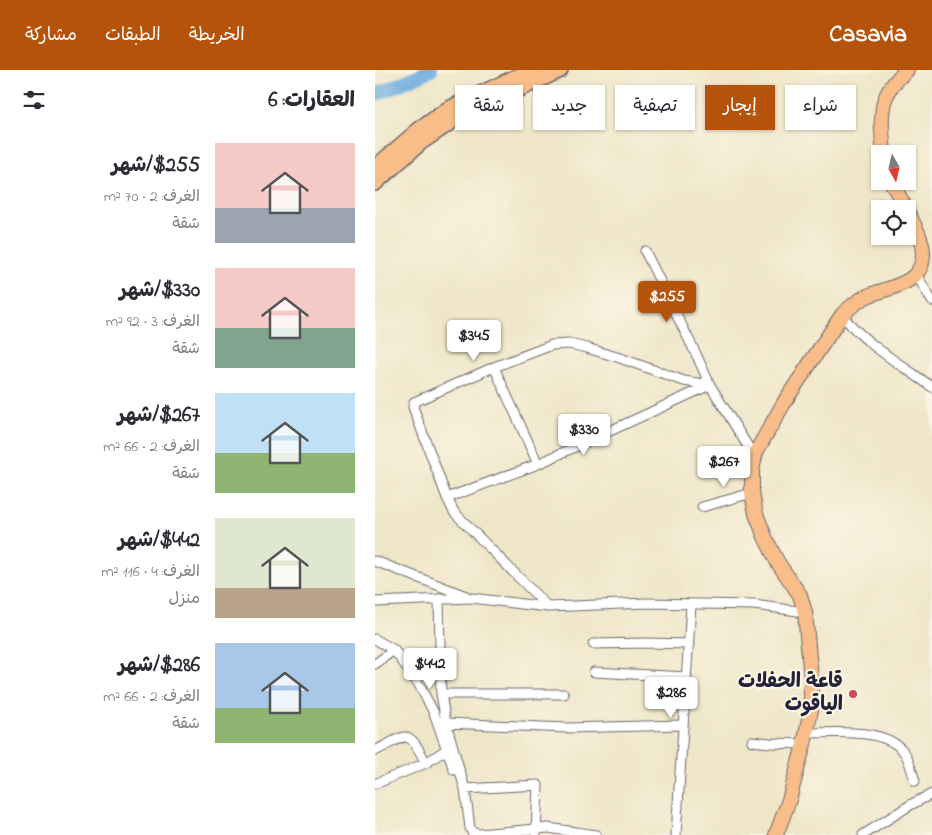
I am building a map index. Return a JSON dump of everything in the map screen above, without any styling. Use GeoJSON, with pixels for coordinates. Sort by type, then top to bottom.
{"type":"FeatureCollection","features":[{"type":"Feature","properties":{"kind":"highway"},"geometry":{"type":"LineString","coordinates":[[375,168],[419,130],[447,110],[531,70]]}},
{"type":"Feature","properties":{"kind":"highway"},"geometry":{"type":"LineString","coordinates":[[375,183],[421,142],[458,117],[560,70]]}},
{"type":"Feature","properties":{"kind":"main road"},"geometry":{"type":"LineString","coordinates":[[883,145],[881,120],[884,100],[893,84],[907,70]]}},
{"type":"Feature","properties":{"kind":"main road"},"geometry":{"type":"LineString","coordinates":[[776,835],[789,800],[805,738],[811,710],[811,694],[805,612],[800,595],[778,562],[756,514],[752,492],[752,470],[756,452],[785,401],[842,315],[864,297],[911,280],[921,268],[923,254],[916,230]]}},
{"type":"Feature","properties":{"kind":"street"},"geometry":{"type":"LineString","coordinates":[[645,252],[710,385],[755,458]]}},
{"type":"Feature","properties":{"kind":"street"},"geometry":{"type":"LineString","coordinates":[[916,274],[932,301]]}},
{"type":"Feature","properties":{"kind":"street"},"geometry":{"type":"LineString","coordinates":[[842,315],[852,328],[864,338],[932,387]]}},
{"type":"Feature","properties":{"kind":"street"},"geometry":{"type":"LineString","coordinates":[[548,607],[454,512],[447,498],[413,404],[493,366],[551,345],[569,344],[620,358],[684,381],[710,385]]}},
{"type":"Feature","properties":{"kind":"street"},"geometry":{"type":"LineString","coordinates":[[493,366],[538,464]]}},
{"type":"Feature","properties":{"kind":"street"},"geometry":{"type":"LineString","coordinates":[[447,498],[538,464],[710,385]]}},
{"type":"Feature","properties":{"kind":"street"},"geometry":{"type":"LineString","coordinates":[[702,507],[752,492]]}},
{"type":"Feature","properties":{"kind":"street"},"geometry":{"type":"LineString","coordinates":[[375,561],[471,598]]}},
{"type":"Feature","properties":{"kind":"street"},"geometry":{"type":"LineString","coordinates":[[375,602],[471,598],[548,607],[647,603],[754,605],[805,612]]}},
{"type":"Feature","properties":{"kind":"street"},"geometry":{"type":"LineString","coordinates":[[439,599],[441,694],[446,723],[465,789],[472,832],[478,834],[537,832],[548,828],[596,835]]}},
{"type":"Feature","properties":{"kind":"street"},"geometry":{"type":"LineString","coordinates":[[676,835],[691,605]]}},
{"type":"Feature","properties":{"kind":"street"},"geometry":{"type":"LineString","coordinates":[[375,639],[394,650],[418,683],[434,713],[467,808]]}},
{"type":"Feature","properties":{"kind":"street"},"geometry":{"type":"LineString","coordinates":[[593,644],[645,642],[689,644]]}},
{"type":"Feature","properties":{"kind":"street"},"geometry":{"type":"LineString","coordinates":[[375,664],[394,650]]}},
{"type":"Feature","properties":{"kind":"street"},"geometry":{"type":"LineString","coordinates":[[594,672],[687,677]]}},
{"type":"Feature","properties":{"kind":"street"},"geometry":{"type":"LineString","coordinates":[[441,694],[564,694]]}},
{"type":"Feature","properties":{"kind":"street"},"geometry":{"type":"LineString","coordinates":[[446,723],[567,728],[683,725]]}},
{"type":"Feature","properties":{"kind":"street"},"geometry":{"type":"LineString","coordinates":[[752,741],[770,743],[805,738],[871,734],[887,739],[904,752],[915,781]]}},
{"type":"Feature","properties":{"kind":"street"},"geometry":{"type":"LineString","coordinates":[[375,751],[404,737],[410,737],[414,740],[427,763]]}},
{"type":"Feature","properties":{"kind":"street"},"geometry":{"type":"LineString","coordinates":[[375,784],[427,763],[447,749]]}},
{"type":"Feature","properties":{"kind":"street"},"geometry":{"type":"LineString","coordinates":[[465,789],[539,785],[537,832]]}},
{"type":"Feature","properties":{"kind":"street"},"geometry":{"type":"LineString","coordinates":[[863,835],[912,804],[932,794]]}},
{"type":"Feature","properties":{"kind":"waterway"},"geometry":{"type":"LineString","coordinates":[[375,95],[431,70]]}},
{"type":"Feature","properties":{"kind":"place","name":"قاعة الحفلات الياقوت"},"geometry":{"type":"Point","coordinates":[853,694]}}]}
